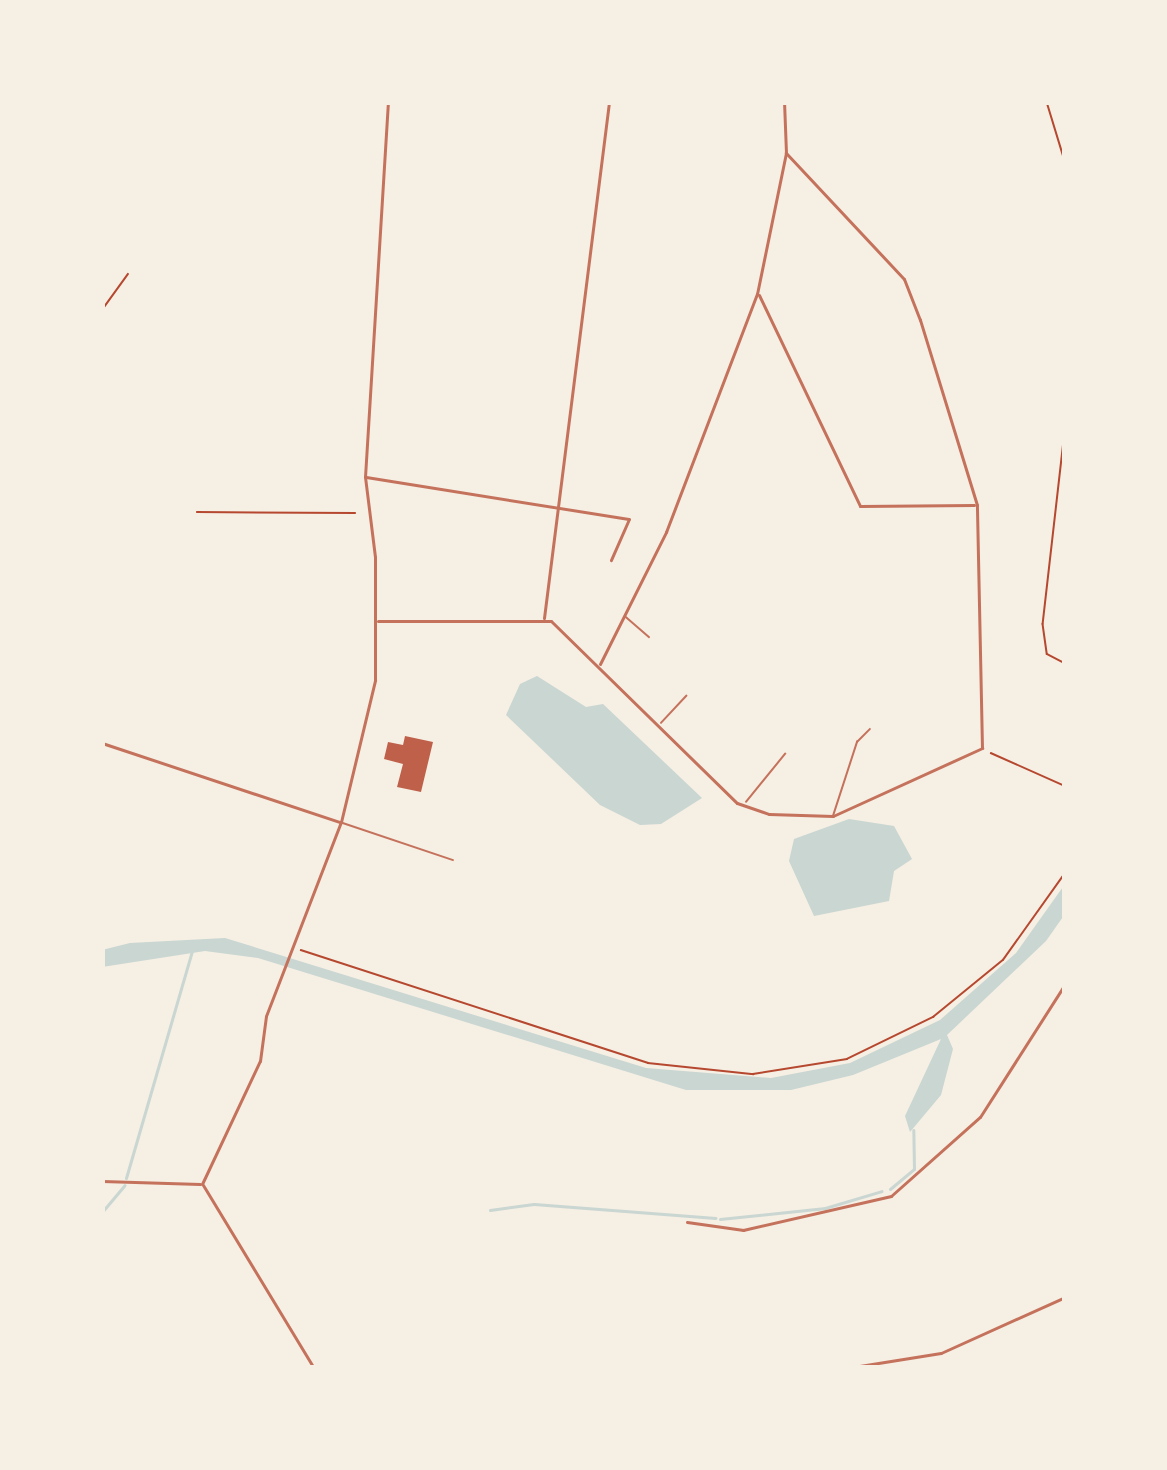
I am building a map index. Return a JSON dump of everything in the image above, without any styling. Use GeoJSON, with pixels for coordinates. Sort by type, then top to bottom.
{"type":"FeatureCollection","features":[{"type":"Feature","properties":{"kind":"street"},"geometry":{"type":"LineString","coordinates":[[202,1184],[260,1060],[283,968],[341,822],[375,680],[378,621],[364,477],[388,102]]}},
{"type":"Feature","properties":{"kind":"street"},"geometry":{"type":"LineString","coordinates":[[544,621],[609,102]]}},
{"type":"Feature","properties":{"kind":"street"},"geometry":{"type":"LineString","coordinates":[[600,665],[666,532],[757,294],[786,153],[784,102]]}},
{"type":"Feature","properties":{"kind":"street"},"geometry":{"type":"LineString","coordinates":[[378,621],[544,621],[600,665],[742,806],[832,816],[982,748],[977,505],[904,279],[786,153]]}},
{"type":"Feature","properties":{"kind":"street"},"geometry":{"type":"LineString","coordinates":[[757,294],[864,510],[977,505]]}},
{"type":"Feature","properties":{"kind":"street"},"geometry":{"type":"LineString","coordinates":[[364,477],[629,519],[611,560]]}},
{"type":"Feature","properties":{"kind":"street"},"geometry":{"type":"LineString","coordinates":[[102,743],[341,822]]}},
{"type":"Feature","properties":{"kind":"street"},"geometry":{"type":"LineString","coordinates":[[687,1222],[743,1229],[890,1196],[980,1117],[1065,984]]}},
{"type":"Feature","properties":{"kind":"street"},"geometry":{"type":"LineString","coordinates":[[102,1181],[202,1184]]}},
{"type":"Feature","properties":{"kind":"street"},"geometry":{"type":"LineString","coordinates":[[202,1184],[314,1368]]}},
{"type":"Feature","properties":{"kind":"street"},"geometry":{"type":"LineString","coordinates":[[847,1368],[941,1353],[1065,1297]]}},
{"type":"Feature","properties":{"kind":"lane"},"geometry":{"type":"LineString","coordinates":[[624,615],[649,638]]}},
{"type":"Feature","properties":{"kind":"lane"},"geometry":{"type":"LineString","coordinates":[[658,726],[686,696]]}},
{"type":"Feature","properties":{"kind":"lane"},"geometry":{"type":"LineString","coordinates":[[832,816],[857,742],[870,729]]}},
{"type":"Feature","properties":{"kind":"lane"},"geometry":{"type":"LineString","coordinates":[[742,806],[784,754]]}},
{"type":"Feature","properties":{"kind":"lane"},"geometry":{"type":"LineString","coordinates":[[341,822],[453,860]]}},
{"type":"Feature","properties":{"kind":"path"},"geometry":{"type":"LineString","coordinates":[[1047,102],[1065,161]]}},
{"type":"Feature","properties":{"kind":"path"},"geometry":{"type":"LineString","coordinates":[[102,310],[128,274]]}},
{"type":"Feature","properties":{"kind":"path"},"geometry":{"type":"LineString","coordinates":[[1065,432],[1043,624],[1047,654],[1065,663]]}},
{"type":"Feature","properties":{"kind":"path"},"geometry":{"type":"LineString","coordinates":[[197,512],[355,513]]}},
{"type":"Feature","properties":{"kind":"path"},"geometry":{"type":"LineString","coordinates":[[982,748],[1065,786]]}},
{"type":"Feature","properties":{"kind":"path"},"geometry":{"type":"LineString","coordinates":[[292,944],[316,956],[620,1056],[753,1074],[847,1059],[933,1017],[1004,959],[1065,873]]}},
{"type":"Feature","properties":{"kind":"shaded area"},"geometry":{"type":"Polygon","coordinates":[[[537,676],[586,707],[603,704],[702,798],[661,824],[640,825],[600,805],[506,715],[520,684],[537,676]]]}},
{"type":"Feature","properties":{"kind":"shaded area"},"geometry":{"type":"Polygon","coordinates":[[[849,819],[894,826],[912,859],[894,871],[889,901],[814,916],[789,861],[794,839],[849,819]]]}},
{"type":"Feature","properties":{"kind":"shaded area"},"geometry":{"type":"Polygon","coordinates":[[[1065,884],[1065,914],[1046,941],[947,1035],[953,1049],[941,1095],[910,1132],[905,1116],[941,1039],[853,1075],[791,1090],[686,1090],[258,958],[205,951],[102,967],[102,950],[130,943],[225,938],[646,1068],[771,1078],[850,1063],[940,1020],[1016,953],[1065,884]]]}},
{"type":"Feature","properties":{"kind":"building"},"geometry":{"type":"Polygon","coordinates":[[[405,736],[433,742],[421,792],[397,787],[403,764],[384,759],[388,742],[403,745],[405,736]]]}},
{"type":"Feature","properties":{"kind":"waterway"},"geometry":{"type":"LineString","coordinates":[[126,1178],[192,951]]}},
{"type":"Feature","properties":{"kind":"waterway"},"geometry":{"type":"LineString","coordinates":[[890,1189],[914,1169],[913,1130]]}},
{"type":"Feature","properties":{"kind":"waterway"},"geometry":{"type":"LineString","coordinates":[[102,1212],[125,1185]]}},
{"type":"Feature","properties":{"kind":"waterway"},"geometry":{"type":"LineString","coordinates":[[720,1219],[825,1208],[882,1191]]}},
{"type":"Feature","properties":{"kind":"waterway"},"geometry":{"type":"LineString","coordinates":[[490,1210],[534,1204],[715,1218]]}}]}
